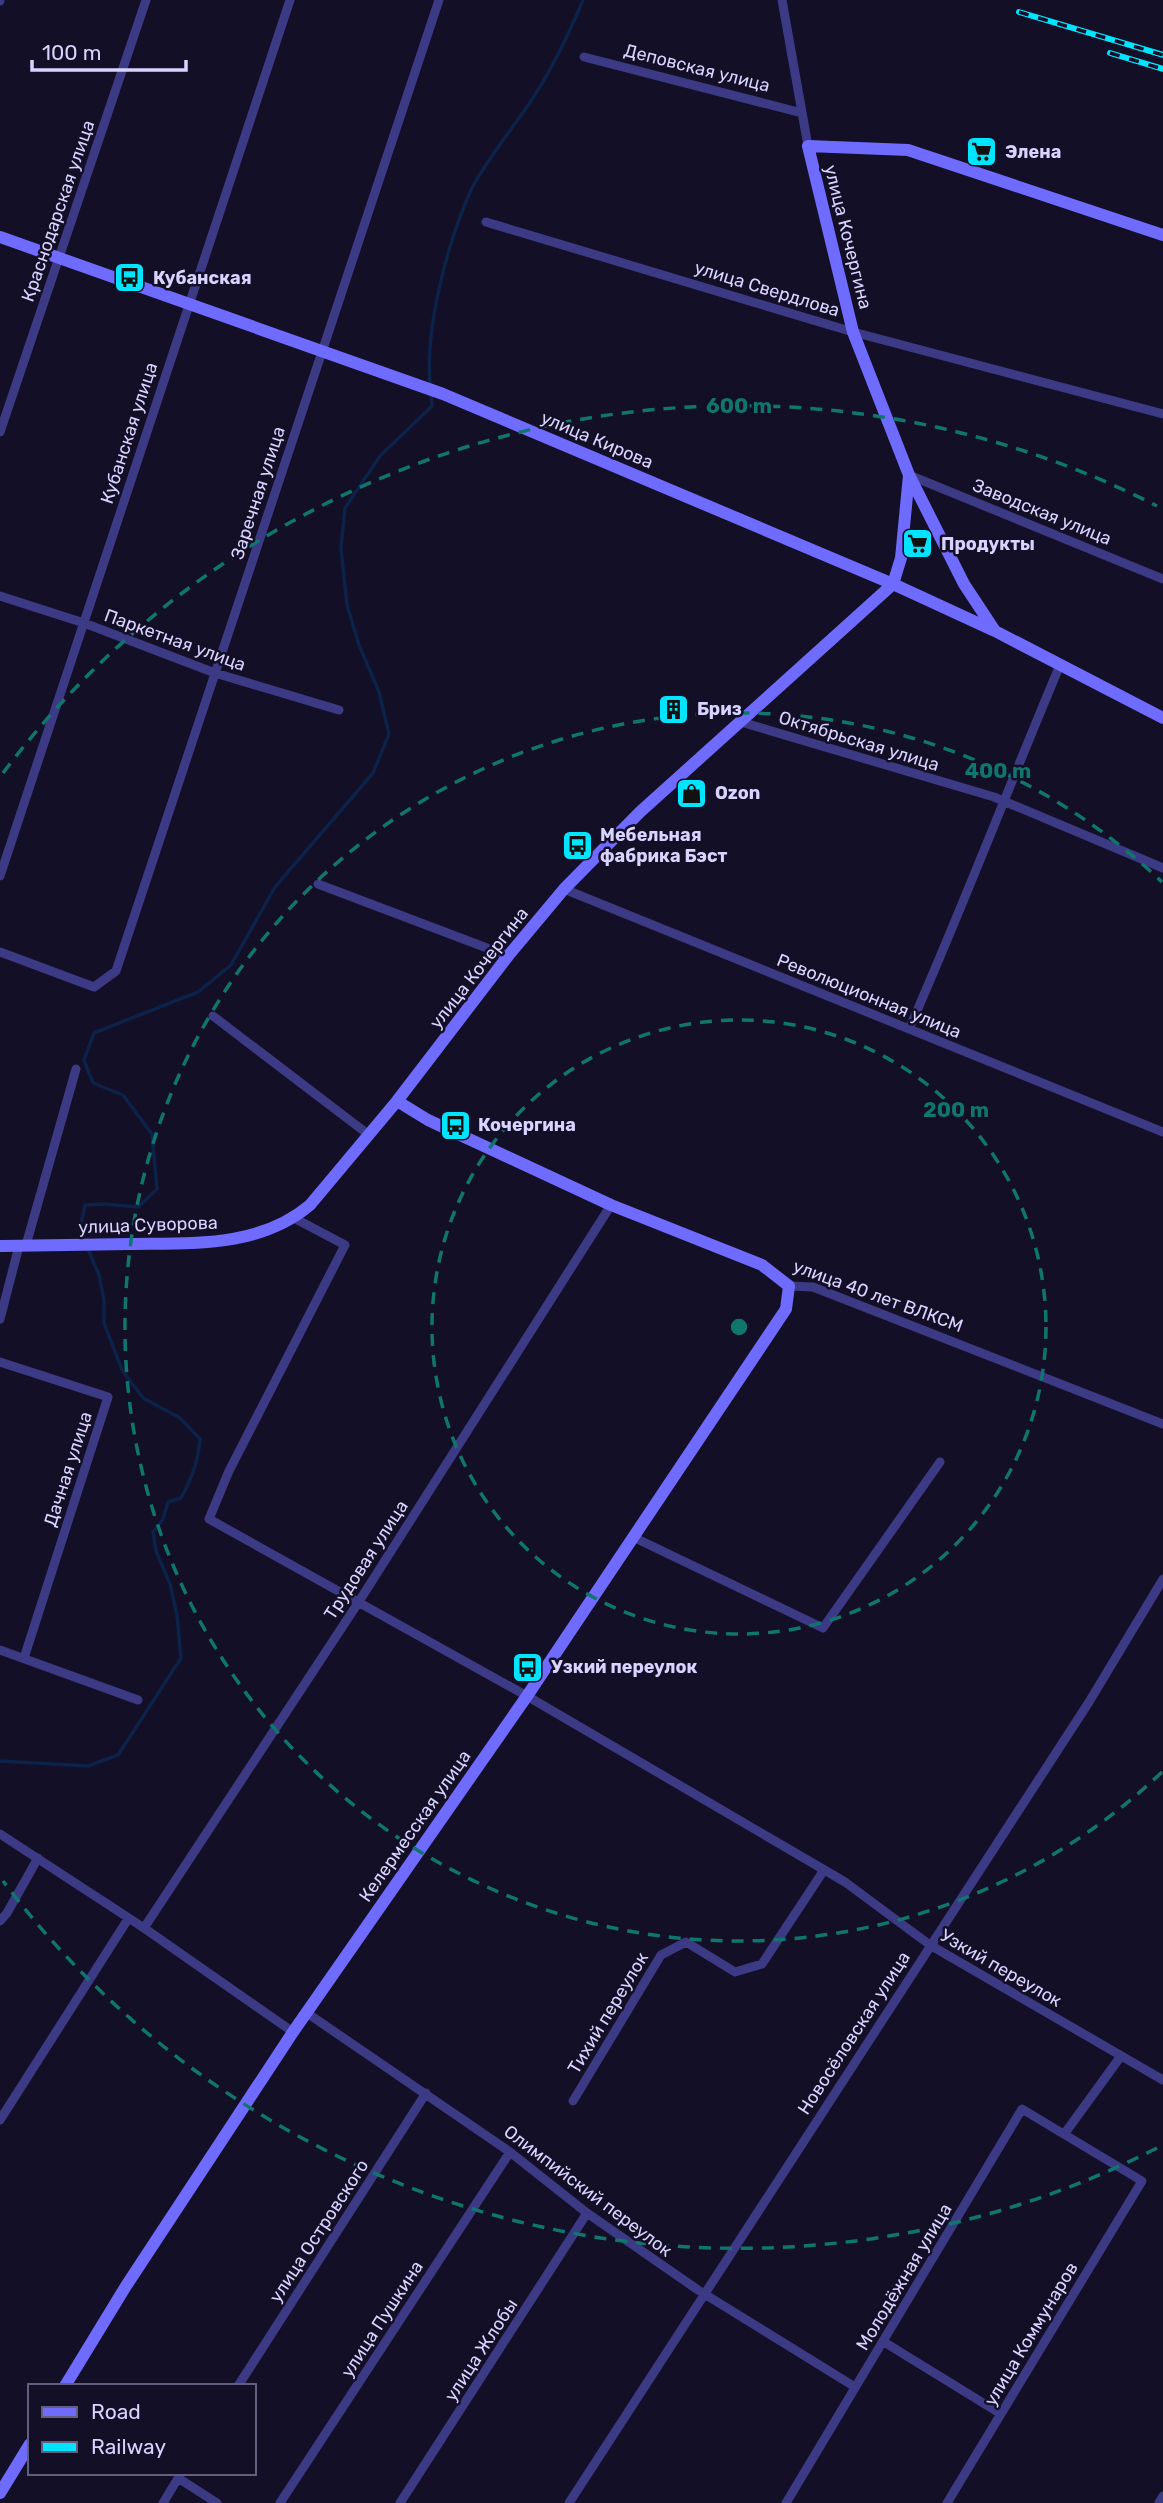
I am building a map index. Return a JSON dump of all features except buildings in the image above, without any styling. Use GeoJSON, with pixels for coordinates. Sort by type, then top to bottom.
{"type":"FeatureCollection","features":[{"type":"Feature","properties":{"kind":"street","name":"Краснодарская улица"},"geometry":{"type":"LineString","coordinates":[[0,432],[146,0]]}},
{"type":"Feature","properties":{"kind":"street","name":"Кубанская улица"},"geometry":{"type":"LineString","coordinates":[[0,876],[290,0]]}},
{"type":"Feature","properties":{"kind":"street","name":"Заречная улица"},"geometry":{"type":"LineString","coordinates":[[0,952],[94,987],[116,971],[439,0]]}},
{"type":"Feature","properties":{"kind":"street","name":"улица Кочергина"},"geometry":{"type":"LineString","coordinates":[[782,0],[808,146],[853,331],[909,475],[964,584],[995,631]]}},
{"type":"Feature","properties":{"kind":"street","name":"Деповская улица"},"geometry":{"type":"LineString","coordinates":[[584,57],[802,113]]}},
{"type":"Feature","properties":{"kind":"street"},"geometry":{"type":"LineString","coordinates":[[808,146],[908,150],[1163,235]]}},
{"type":"Feature","properties":{"kind":"street","name":"улица Свердлова"},"geometry":{"type":"LineString","coordinates":[[486,222],[853,331],[1163,414]]}},
{"type":"Feature","properties":{"kind":"street","name":"улица Кирова"},"geometry":{"type":"LineString","coordinates":[[0,237],[443,394],[893,584],[995,631],[1163,718]]}},
{"type":"Feature","properties":{"kind":"street","name":"улица Кочергина"},"geometry":{"type":"LineString","coordinates":[[294,1218],[318,1198],[564,889],[640,812],[893,584],[901,558],[909,475]]}},
{"type":"Feature","properties":{"kind":"street","name":"Заводская улица"},"geometry":{"type":"LineString","coordinates":[[909,475],[1163,579]]}},
{"type":"Feature","properties":{"kind":"street","name":"Паркетная улица"},"geometry":{"type":"LineString","coordinates":[[0,596],[215,673],[339,710]]}},
{"type":"Feature","properties":{"kind":"street"},"geometry":{"type":"LineString","coordinates":[[909,1029],[960,913],[1060,665]]}},
{"type":"Feature","properties":{"kind":"street","name":"Октябрьская улица"},"geometry":{"type":"LineString","coordinates":[[741,722],[1003,801],[1163,868]]}},
{"type":"Feature","properties":{"kind":"street"},"geometry":{"type":"LineString","coordinates":[[318,884],[508,956]]}},
{"type":"Feature","properties":{"kind":"street","name":"Революционная улица"},"geometry":{"type":"LineString","coordinates":[[564,889],[1163,1132]]}},
{"type":"Feature","properties":{"kind":"street"},"geometry":{"type":"LineString","coordinates":[[213,1016],[369,1135]]}},
{"type":"Feature","properties":{"kind":"street"},"geometry":{"type":"LineString","coordinates":[[0,1319],[76,1069]]}},
{"type":"Feature","properties":{"kind":"street","name":"улица 40 лет ВЛКСМ"},"geometry":{"type":"LineString","coordinates":[[397,1101],[428,1119],[611,1205],[762,1265],[789,1286],[813,1287],[1163,1424]]}},
{"type":"Feature","properties":{"kind":"street","name":"Трудовая улица"},"geometry":{"type":"LineString","coordinates":[[144,1928],[358,1603],[611,1205]]}},
{"type":"Feature","properties":{"kind":"street","name":"улица Суворова"},"geometry":{"type":"LineString","coordinates":[[0,1246],[204,1243],[245,1238],[294,1218]]}},
{"type":"Feature","properties":{"kind":"street","name":"Узкий переулок"},"geometry":{"type":"LineString","coordinates":[[294,1218],[345,1245],[229,1471],[209,1519],[527,1696],[845,1882],[930,1945],[1163,2080]]}},
{"type":"Feature","properties":{"kind":"street","name":"Келермесская улица"},"geometry":{"type":"LineString","coordinates":[[66,2384],[126,2286],[293,2032],[527,1696],[786,1309],[789,1286]]}},
{"type":"Feature","properties":{"kind":"street","name":"Дачная улица"},"geometry":{"type":"LineString","coordinates":[[0,1362],[108,1397],[24,1658]]}},
{"type":"Feature","properties":{"kind":"street"},"geometry":{"type":"LineString","coordinates":[[633,1537],[823,1628],[940,1462]]}},
{"type":"Feature","properties":{"kind":"street","name":"Новосёловская улица"},"geometry":{"type":"LineString","coordinates":[[569,2503],[1090,1702],[1163,1579]]}},
{"type":"Feature","properties":{"kind":"street"},"geometry":{"type":"LineString","coordinates":[[0,1650],[138,1700]]}},
{"type":"Feature","properties":{"kind":"street"},"geometry":{"type":"LineString","coordinates":[[0,1833],[144,1928],[293,2032]]}},
{"type":"Feature","properties":{"kind":"street"},"geometry":{"type":"LineString","coordinates":[[0,1921],[38,1858]]}},
{"type":"Feature","properties":{"kind":"street","name":"Тихий переулок"},"geometry":{"type":"LineString","coordinates":[[573,2101],[661,1955],[686,1942],[735,1972],[762,1964],[824,1870]]}},
{"type":"Feature","properties":{"kind":"street"},"geometry":{"type":"LineString","coordinates":[[0,2120],[128,1919]]}},
{"type":"Feature","properties":{"kind":"street","name":"Олимпийский переулок"},"geometry":{"type":"LineString","coordinates":[[307,2012],[510,2152],[587,2213],[704,2294],[855,2387]]}},
{"type":"Feature","properties":{"kind":"street"},"geometry":{"type":"LineString","coordinates":[[1065,2133],[1121,2056]]}},
{"type":"Feature","properties":{"kind":"street","name":"улица Островского"},"geometry":{"type":"LineString","coordinates":[[239,2384],[426,2093]]}},
{"type":"Feature","properties":{"kind":"street","name":"Молодёжная улица"},"geometry":{"type":"LineString","coordinates":[[786,2503],[1022,2109],[1142,2181]]}},
{"type":"Feature","properties":{"kind":"street","name":"улица Пушкина"},"geometry":{"type":"LineString","coordinates":[[280,2503],[510,2152]]}},
{"type":"Feature","properties":{"kind":"street","name":"улица Коммунаров"},"geometry":{"type":"LineString","coordinates":[[947,2503],[1142,2181]]}},
{"type":"Feature","properties":{"kind":"street","name":"улица Жлобы"},"geometry":{"type":"LineString","coordinates":[[400,2503],[587,2213]]}},
{"type":"Feature","properties":{"kind":"street"},"geometry":{"type":"LineString","coordinates":[[884,2342],[1001,2414]]}},
{"type":"Feature","properties":{"kind":"street"},"geometry":{"type":"LineString","coordinates":[[0,2493],[28,2447]]}},
{"type":"Feature","properties":{"kind":"street"},"geometry":{"type":"LineString","coordinates":[[163,2503],[180,2475],[217,2503]]}},
{"type":"Feature","properties":{"kind":"street"},"geometry":{"type":"LineString","coordinates":[[1159,2503],[1163,2496]]}},
{"type":"Feature","properties":{"kind":"waterway"},"geometry":{"type":"LineString","coordinates":[[430,384],[431,337],[440,284],[463,209],[484,167],[545,79],[583,0]]}},
{"type":"Feature","properties":{"kind":"waterway"},"geometry":{"type":"LineString","coordinates":[[85,1242],[80,1230],[85,1205],[138,1207],[157,1189],[152,1134],[123,1095],[93,1083],[84,1060],[94,1033],[198,992],[231,965],[275,887],[373,773],[389,734],[379,692],[359,645],[347,605],[341,548],[345,508],[380,456],[432,406],[431,392]]}},
{"type":"Feature","properties":{"kind":"waterway"},"geometry":{"type":"LineString","coordinates":[[0,1761],[88,1766],[118,1755],[181,1658],[177,1615],[170,1584],[156,1551],[153,1532],[163,1519],[168,1502],[181,1498],[185,1491],[196,1463],[200,1439],[180,1418],[143,1398],[122,1370],[104,1323],[104,1301],[99,1275],[88,1249]]}},
{"type":"Feature","properties":{"kind":"railway"},"geometry":{"type":"LineString","coordinates":[[1019,12],[1163,55]]}},
{"type":"Feature","properties":{"kind":"railway"},"geometry":{"type":"LineString","coordinates":[[1110,53],[1163,69]]}},
{"type":"Feature","properties":{"kind":"place","name":"Элена"},"geometry":{"type":"Point","coordinates":[982,152]}},
{"type":"Feature","properties":{"kind":"place","name":"Кубанская"},"geometry":{"type":"Point","coordinates":[130,278]}},
{"type":"Feature","properties":{"kind":"place","name":"Продукты"},"geometry":{"type":"Point","coordinates":[918,544]}},
{"type":"Feature","properties":{"kind":"place","name":"Бриз"},"geometry":{"type":"Point","coordinates":[674,709]}},
{"type":"Feature","properties":{"kind":"place","name":"Ozon"},"geometry":{"type":"Point","coordinates":[692,793]}},
{"type":"Feature","properties":{"kind":"place","name":"Мебельная фабрика Бэст"},"geometry":{"type":"Point","coordinates":[577,845]}},
{"type":"Feature","properties":{"kind":"place","name":"Кочергина"},"geometry":{"type":"Point","coordinates":[455,1125]}},
{"type":"Feature","properties":{"kind":"place","name":"Узкий переулок"},"geometry":{"type":"Point","coordinates":[528,1667]}}]}
